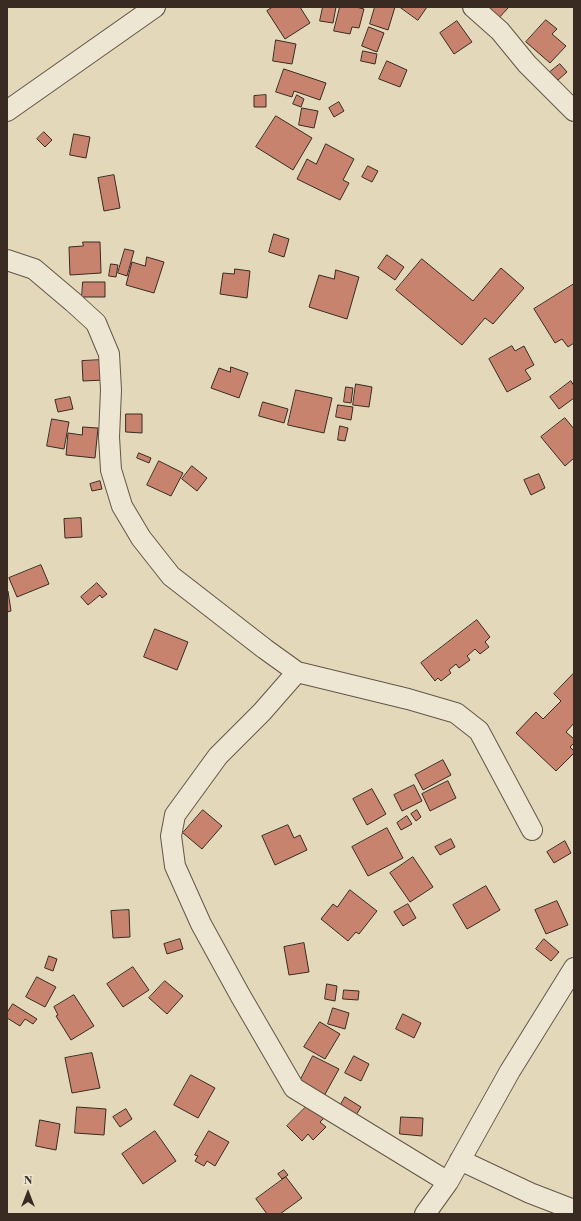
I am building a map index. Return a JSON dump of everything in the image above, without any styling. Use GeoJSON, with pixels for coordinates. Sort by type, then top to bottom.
{"type":"FeatureCollection","features":[{"type":"Feature","properties":{"kind":"street"},"geometry":{"type":"LineString","coordinates":[[7,111],[155,7]]}},
{"type":"Feature","properties":{"kind":"street"},"geometry":{"type":"LineString","coordinates":[[473,7],[500,32],[527,64],[574,111]]}},
{"type":"Feature","properties":{"kind":"street"},"geometry":{"type":"LineString","coordinates":[[7,260],[34,269],[74,302],[96,323],[109,354],[111,390],[109,437],[111,470],[122,506],[141,538],[171,576],[297,672],[408,699],[456,713],[479,731],[532,830]]}},
{"type":"Feature","properties":{"kind":"street"},"geometry":{"type":"LineString","coordinates":[[297,672],[262,712],[218,756],[175,815],[171,836],[175,866],[202,924],[294,1088],[448,1182]]}},
{"type":"Feature","properties":{"kind":"street"},"geometry":{"type":"LineString","coordinates":[[425,1214],[448,1182],[510,1071],[574,968]]}},
{"type":"Feature","properties":{"kind":"street"},"geometry":{"type":"LineString","coordinates":[[460,1160],[530,1193],[574,1210]]}},
{"type":"Feature","properties":{"kind":"building"},"geometry":{"type":"Polygon","coordinates":[[[273,7],[300,7],[310,23],[285,39],[267,11],[273,7]]]}},
{"type":"Feature","properties":{"kind":"building"},"geometry":{"type":"Polygon","coordinates":[[[323,7],[336,7],[333,23],[320,21],[323,7]]]}},
{"type":"Feature","properties":{"kind":"building"},"geometry":{"type":"Polygon","coordinates":[[[340,7],[356,7],[364,9],[359,28],[352,27],[350,34],[334,31],[340,7]]]}},
{"type":"Feature","properties":{"kind":"building"},"geometry":{"type":"Polygon","coordinates":[[[375,7],[395,7],[388,30],[370,24],[375,7]]]}},
{"type":"Feature","properties":{"kind":"building"},"geometry":{"type":"Polygon","coordinates":[[[400,7],[427,7],[418,20],[400,7]]]}},
{"type":"Feature","properties":{"kind":"building"},"geometry":{"type":"Polygon","coordinates":[[[482,7],[509,7],[495,22],[482,7]]]}},
{"type":"Feature","properties":{"kind":"building"},"geometry":{"type":"Polygon","coordinates":[[[546,20],[557,29],[552,34],[566,46],[550,63],[526,42],[546,20]]]}},
{"type":"Feature","properties":{"kind":"building"},"geometry":{"type":"Polygon","coordinates":[[[457,21],[472,42],[454,54],[440,33],[457,21]]]}},
{"type":"Feature","properties":{"kind":"building"},"geometry":{"type":"Polygon","coordinates":[[[369,27],[384,33],[377,52],[362,46],[369,27]]]}},
{"type":"Feature","properties":{"kind":"building"},"geometry":{"type":"Polygon","coordinates":[[[276,40],[296,44],[292,64],[273,61],[276,40]]]}},
{"type":"Feature","properties":{"kind":"building"},"geometry":{"type":"Polygon","coordinates":[[[363,51],[377,54],[375,64],[361,61],[363,51]]]}},
{"type":"Feature","properties":{"kind":"building"},"geometry":{"type":"Polygon","coordinates":[[[387,61],[407,70],[400,87],[379,79],[387,61]]]}},
{"type":"Feature","properties":{"kind":"building"},"geometry":{"type":"Polygon","coordinates":[[[560,64],[567,72],[558,80],[550,72],[560,64]]]}},
{"type":"Feature","properties":{"kind":"building"},"geometry":{"type":"Polygon","coordinates":[[[284,69],[326,83],[320,100],[294,91],[292,97],[276,92],[284,69]]]}},
{"type":"Feature","properties":{"kind":"building"},"geometry":{"type":"Polygon","coordinates":[[[266,95],[266,107],[254,107],[254,96],[266,95]]]}},
{"type":"Feature","properties":{"kind":"building"},"geometry":{"type":"Polygon","coordinates":[[[297,95],[304,99],[301,107],[293,104],[297,95]]]}},
{"type":"Feature","properties":{"kind":"building"},"geometry":{"type":"Polygon","coordinates":[[[339,102],[344,111],[334,117],[329,108],[339,102]]]}},
{"type":"Feature","properties":{"kind":"building"},"geometry":{"type":"Polygon","coordinates":[[[302,108],[318,111],[314,128],[299,125],[302,108]]]}},
{"type":"Feature","properties":{"kind":"building"},"geometry":{"type":"Polygon","coordinates":[[[276,116],[312,138],[293,170],[256,147],[276,116]]]}},
{"type":"Feature","properties":{"kind":"building"},"geometry":{"type":"Polygon","coordinates":[[[44,132],[52,140],[45,147],[37,139],[44,132]]]}},
{"type":"Feature","properties":{"kind":"building"},"geometry":{"type":"Polygon","coordinates":[[[74,134],[90,137],[86,158],[70,155],[74,134]]]}},
{"type":"Feature","properties":{"kind":"building"},"geometry":{"type":"Polygon","coordinates":[[[326,144],[354,159],[343,180],[349,183],[340,200],[297,179],[307,159],[316,164],[326,144]]]}},
{"type":"Feature","properties":{"kind":"building"},"geometry":{"type":"Polygon","coordinates":[[[368,166],[378,171],[372,182],[362,177],[368,166]]]}},
{"type":"Feature","properties":{"kind":"building"},"geometry":{"type":"Polygon","coordinates":[[[114,175],[120,208],[104,211],[98,178],[114,175]]]}},
{"type":"Feature","properties":{"kind":"building"},"geometry":{"type":"Polygon","coordinates":[[[274,234],[289,239],[284,257],[269,252],[274,234]]]}},
{"type":"Feature","properties":{"kind":"building"},"geometry":{"type":"Polygon","coordinates":[[[83,242],[100,242],[101,273],[70,275],[69,247],[83,246],[83,242]]]}},
{"type":"Feature","properties":{"kind":"building"},"geometry":{"type":"Polygon","coordinates":[[[125,249],[134,251],[127,276],[118,273],[125,249]]]}},
{"type":"Feature","properties":{"kind":"building"},"geometry":{"type":"Polygon","coordinates":[[[387,255],[404,267],[395,280],[378,268],[387,255]]]}},
{"type":"Feature","properties":{"kind":"building"},"geometry":{"type":"Polygon","coordinates":[[[147,257],[164,262],[154,293],[126,285],[132,262],[145,266],[147,257]]]}},
{"type":"Feature","properties":{"kind":"building"},"geometry":{"type":"Polygon","coordinates":[[[422,259],[473,301],[501,268],[524,288],[493,324],[485,318],[462,345],[396,290],[422,259]]]}},
{"type":"Feature","properties":{"kind":"building"},"geometry":{"type":"Polygon","coordinates":[[[111,264],[118,265],[116,277],[109,276],[111,264]]]}},
{"type":"Feature","properties":{"kind":"building"},"geometry":{"type":"Polygon","coordinates":[[[235,269],[250,271],[247,298],[220,294],[223,273],[234,274],[235,269]]]}},
{"type":"Feature","properties":{"kind":"building"},"geometry":{"type":"Polygon","coordinates":[[[336,270],[359,277],[347,319],[309,307],[319,275],[334,279],[336,270]]]}},
{"type":"Feature","properties":{"kind":"building"},"geometry":{"type":"Polygon","coordinates":[[[83,282],[105,282],[105,297],[82,297],[83,282]]]}},
{"type":"Feature","properties":{"kind":"building"},"geometry":{"type":"Polygon","coordinates":[[[574,284],[574,343],[568,347],[562,339],[555,343],[534,309],[574,284]]]}},
{"type":"Feature","properties":{"kind":"building"},"geometry":{"type":"Polygon","coordinates":[[[512,346],[515,351],[524,346],[534,365],[525,370],[531,379],[507,392],[489,359],[512,346]]]}},
{"type":"Feature","properties":{"kind":"building"},"geometry":{"type":"Polygon","coordinates":[[[102,360],[104,380],[83,381],[82,361],[102,360]]]}},
{"type":"Feature","properties":{"kind":"building"},"geometry":{"type":"Polygon","coordinates":[[[231,367],[248,373],[239,398],[211,388],[219,368],[230,372],[231,367]]]}},
{"type":"Feature","properties":{"kind":"building"},"geometry":{"type":"Polygon","coordinates":[[[571,381],[574,386],[574,398],[559,409],[550,397],[571,381]]]}},
{"type":"Feature","properties":{"kind":"building"},"geometry":{"type":"Polygon","coordinates":[[[356,384],[372,387],[369,407],[353,405],[356,384]]]}},
{"type":"Feature","properties":{"kind":"building"},"geometry":{"type":"Polygon","coordinates":[[[346,387],[353,388],[351,403],[344,402],[346,387]]]}},
{"type":"Feature","properties":{"kind":"building"},"geometry":{"type":"Polygon","coordinates":[[[296,390],[332,398],[324,433],[288,425],[296,390]]]}},
{"type":"Feature","properties":{"kind":"building"},"geometry":{"type":"Polygon","coordinates":[[[70,397],[73,409],[58,412],[55,400],[70,397]]]}},
{"type":"Feature","properties":{"kind":"building"},"geometry":{"type":"Polygon","coordinates":[[[263,402],[288,409],[284,423],[259,416],[263,402]]]}},
{"type":"Feature","properties":{"kind":"building"},"geometry":{"type":"Polygon","coordinates":[[[338,405],[353,407],[351,420],[336,417],[338,405]]]}},
{"type":"Feature","properties":{"kind":"building"},"geometry":{"type":"Polygon","coordinates":[[[126,414],[142,414],[142,433],[126,432],[126,414]]]}},
{"type":"Feature","properties":{"kind":"building"},"geometry":{"type":"Polygon","coordinates":[[[565,418],[574,429],[574,458],[565,466],[541,437],[565,418]]]}},
{"type":"Feature","properties":{"kind":"building"},"geometry":{"type":"Polygon","coordinates":[[[52,419],[69,422],[64,449],[47,446],[52,419]]]}},
{"type":"Feature","properties":{"kind":"building"},"geometry":{"type":"Polygon","coordinates":[[[340,426],[348,428],[345,441],[338,440],[340,426]]]}},
{"type":"Feature","properties":{"kind":"building"},"geometry":{"type":"Polygon","coordinates":[[[83,427],[98,428],[95,458],[66,455],[68,433],[82,435],[83,427]]]}},
{"type":"Feature","properties":{"kind":"building"},"geometry":{"type":"Polygon","coordinates":[[[139,453],[151,458],[149,463],[137,458],[139,453]]]}},
{"type":"Feature","properties":{"kind":"building"},"geometry":{"type":"Polygon","coordinates":[[[159,461],[183,473],[171,496],[147,485],[159,461]]]}},
{"type":"Feature","properties":{"kind":"building"},"geometry":{"type":"Polygon","coordinates":[[[192,466],[207,478],[197,491],[182,479],[192,466]]]}},
{"type":"Feature","properties":{"kind":"building"},"geometry":{"type":"Polygon","coordinates":[[[539,474],[545,488],[531,495],[524,480],[539,474]]]}},
{"type":"Feature","properties":{"kind":"building"},"geometry":{"type":"Polygon","coordinates":[[[100,481],[102,489],[92,491],[90,484],[100,481]]]}},
{"type":"Feature","properties":{"kind":"building"},"geometry":{"type":"Polygon","coordinates":[[[81,518],[82,537],[65,538],[64,519],[81,518]]]}},
{"type":"Feature","properties":{"kind":"building"},"geometry":{"type":"Polygon","coordinates":[[[41,565],[49,584],[17,597],[9,578],[41,565]]]}},
{"type":"Feature","properties":{"kind":"building"},"geometry":{"type":"Polygon","coordinates":[[[97,583],[107,594],[102,598],[100,595],[88,605],[81,597],[97,583]]]}},
{"type":"Feature","properties":{"kind":"building"},"geometry":{"type":"Polygon","coordinates":[[[7,591],[11,611],[7,612],[7,591]]]}},
{"type":"Feature","properties":{"kind":"building"},"geometry":{"type":"Polygon","coordinates":[[[477,620],[490,637],[485,642],[489,647],[480,654],[475,649],[467,656],[470,660],[459,668],[456,664],[449,670],[451,673],[441,681],[438,678],[435,681],[421,663],[477,620]]]}},
{"type":"Feature","properties":{"kind":"building"},"geometry":{"type":"Polygon","coordinates":[[[155,629],[188,642],[177,670],[144,657],[155,629]]]}},
{"type":"Feature","properties":{"kind":"building"},"geometry":{"type":"Polygon","coordinates":[[[574,673],[574,723],[566,732],[574,739],[574,743],[570,747],[574,753],[556,771],[516,733],[536,712],[543,719],[561,701],[554,694],[574,673]]]}},
{"type":"Feature","properties":{"kind":"building"},"geometry":{"type":"Polygon","coordinates":[[[443,760],[451,775],[423,790],[415,775],[443,760]]]}},
{"type":"Feature","properties":{"kind":"building"},"geometry":{"type":"Polygon","coordinates":[[[448,781],[456,798],[430,811],[422,794],[448,781]]]}},
{"type":"Feature","properties":{"kind":"building"},"geometry":{"type":"Polygon","coordinates":[[[414,785],[422,801],[402,811],[394,795],[414,785]]]}},
{"type":"Feature","properties":{"kind":"building"},"geometry":{"type":"Polygon","coordinates":[[[372,789],[386,814],[367,825],[353,799],[372,789]]]}},
{"type":"Feature","properties":{"kind":"building"},"geometry":{"type":"Polygon","coordinates":[[[203,810],[222,826],[202,849],[183,833],[203,810]]]}},
{"type":"Feature","properties":{"kind":"building"},"geometry":{"type":"Polygon","coordinates":[[[417,810],[421,817],[416,821],[411,814],[417,810]]]}},
{"type":"Feature","properties":{"kind":"building"},"geometry":{"type":"Polygon","coordinates":[[[407,816],[412,824],[401,830],[397,823],[407,816]]]}},
{"type":"Feature","properties":{"kind":"building"},"geometry":{"type":"Polygon","coordinates":[[[288,825],[294,838],[300,835],[307,850],[275,865],[262,836],[288,825]]]}},
{"type":"Feature","properties":{"kind":"building"},"geometry":{"type":"Polygon","coordinates":[[[387,828],[403,858],[368,876],[352,847],[387,828]]]}},
{"type":"Feature","properties":{"kind":"building"},"geometry":{"type":"Polygon","coordinates":[[[451,839],[455,847],[440,855],[435,847],[451,839]]]}},
{"type":"Feature","properties":{"kind":"building"},"geometry":{"type":"Polygon","coordinates":[[[565,841],[571,853],[554,863],[547,852],[565,841]]]}},
{"type":"Feature","properties":{"kind":"building"},"geometry":{"type":"Polygon","coordinates":[[[413,857],[433,887],[410,902],[390,873],[413,857]]]}},
{"type":"Feature","properties":{"kind":"building"},"geometry":{"type":"Polygon","coordinates":[[[486,886],[500,910],[467,929],[453,905],[486,886]]]}},
{"type":"Feature","properties":{"kind":"building"},"geometry":{"type":"Polygon","coordinates":[[[350,890],[377,911],[359,934],[356,932],[348,941],[321,919],[333,904],[337,907],[350,890]]]}},
{"type":"Feature","properties":{"kind":"building"},"geometry":{"type":"Polygon","coordinates":[[[557,901],[568,925],[546,934],[535,910],[557,901]]]}},
{"type":"Feature","properties":{"kind":"building"},"geometry":{"type":"Polygon","coordinates":[[[408,904],[416,918],[403,926],[394,912],[408,904]]]}},
{"type":"Feature","properties":{"kind":"building"},"geometry":{"type":"Polygon","coordinates":[[[129,910],[130,937],[113,938],[111,911],[129,910]]]}},
{"type":"Feature","properties":{"kind":"building"},"geometry":{"type":"Polygon","coordinates":[[[180,939],[183,949],[167,954],[164,944],[180,939]]]}},
{"type":"Feature","properties":{"kind":"building"},"geometry":{"type":"Polygon","coordinates":[[[544,939],[559,952],[551,961],[536,949],[544,939]]]}},
{"type":"Feature","properties":{"kind":"building"},"geometry":{"type":"Polygon","coordinates":[[[304,943],[309,972],[289,975],[284,947],[304,943]]]}},
{"type":"Feature","properties":{"kind":"building"},"geometry":{"type":"Polygon","coordinates":[[[49,956],[57,959],[53,971],[45,968],[49,956]]]}},
{"type":"Feature","properties":{"kind":"building"},"geometry":{"type":"Polygon","coordinates":[[[133,967],[149,990],[123,1007],[107,984],[133,967]]]}},
{"type":"Feature","properties":{"kind":"building"},"geometry":{"type":"Polygon","coordinates":[[[37,977],[56,987],[45,1007],[26,997],[37,977]]]}},
{"type":"Feature","properties":{"kind":"building"},"geometry":{"type":"Polygon","coordinates":[[[165,981],[183,996],[167,1014],[149,998],[165,981]]]}},
{"type":"Feature","properties":{"kind":"building"},"geometry":{"type":"Polygon","coordinates":[[[327,984],[337,986],[335,1001],[325,999],[327,984]]]}},
{"type":"Feature","properties":{"kind":"building"},"geometry":{"type":"Polygon","coordinates":[[[344,990],[359,991],[358,1000],[343,999],[344,990]]]}},
{"type":"Feature","properties":{"kind":"building"},"geometry":{"type":"Polygon","coordinates":[[[74,995],[94,1026],[71,1040],[56,1016],[58,1015],[54,1007],[74,995]]]}},
{"type":"Feature","properties":{"kind":"building"},"geometry":{"type":"Polygon","coordinates":[[[13,1004],[37,1019],[33,1024],[25,1019],[20,1026],[7,1018],[7,1013],[13,1004]]]}},
{"type":"Feature","properties":{"kind":"building"},"geometry":{"type":"Polygon","coordinates":[[[333,1008],[349,1013],[345,1029],[328,1024],[333,1008]]]}},
{"type":"Feature","properties":{"kind":"building"},"geometry":{"type":"Polygon","coordinates":[[[403,1014],[421,1023],[414,1038],[396,1029],[403,1014]]]}},
{"type":"Feature","properties":{"kind":"building"},"geometry":{"type":"Polygon","coordinates":[[[320,1022],[340,1034],[325,1059],[304,1047],[320,1022]]]}},
{"type":"Feature","properties":{"kind":"building"},"geometry":{"type":"Polygon","coordinates":[[[92,1053],[100,1088],[72,1093],[65,1058],[92,1053]]]}},
{"type":"Feature","properties":{"kind":"building"},"geometry":{"type":"Polygon","coordinates":[[[313,1056],[339,1069],[324,1096],[299,1083],[313,1056]]]}},
{"type":"Feature","properties":{"kind":"building"},"geometry":{"type":"Polygon","coordinates":[[[354,1056],[369,1064],[361,1081],[345,1073],[354,1056]]]}},
{"type":"Feature","properties":{"kind":"building"},"geometry":{"type":"Polygon","coordinates":[[[191,1075],[215,1088],[198,1118],[174,1105],[191,1075]]]}},
{"type":"Feature","properties":{"kind":"building"},"geometry":{"type":"Polygon","coordinates":[[[345,1097],[361,1107],[353,1120],[338,1110],[345,1097]]]}},
{"type":"Feature","properties":{"kind":"building"},"geometry":{"type":"Polygon","coordinates":[[[310,1103],[325,1117],[320,1122],[326,1127],[313,1140],[308,1134],[302,1141],[287,1126],[310,1103]]]}},
{"type":"Feature","properties":{"kind":"building"},"geometry":{"type":"Polygon","coordinates":[[[77,1107],[106,1109],[104,1135],[75,1133],[77,1107]]]}},
{"type":"Feature","properties":{"kind":"building"},"geometry":{"type":"Polygon","coordinates":[[[126,1109],[132,1119],[120,1127],[113,1117],[126,1109]]]}},
{"type":"Feature","properties":{"kind":"building"},"geometry":{"type":"Polygon","coordinates":[[[401,1117],[423,1118],[422,1136],[400,1134],[401,1117]]]}},
{"type":"Feature","properties":{"kind":"building"},"geometry":{"type":"Polygon","coordinates":[[[40,1120],[60,1124],[56,1150],[36,1146],[40,1120]]]}},
{"type":"Feature","properties":{"kind":"building"},"geometry":{"type":"Polygon","coordinates":[[[155,1131],[176,1161],[143,1184],[122,1154],[155,1131]]]}},
{"type":"Feature","properties":{"kind":"building"},"geometry":{"type":"Polygon","coordinates":[[[209,1131],[229,1142],[215,1166],[207,1161],[204,1166],[195,1161],[198,1156],[195,1155],[209,1131]]]}},
{"type":"Feature","properties":{"kind":"building"},"geometry":{"type":"Polygon","coordinates":[[[284,1170],[288,1175],[282,1179],[278,1174],[284,1170]]]}},
{"type":"Feature","properties":{"kind":"building"},"geometry":{"type":"Polygon","coordinates":[[[286,1177],[302,1198],[280,1214],[267,1214],[256,1199],[286,1177]]]}}]}
